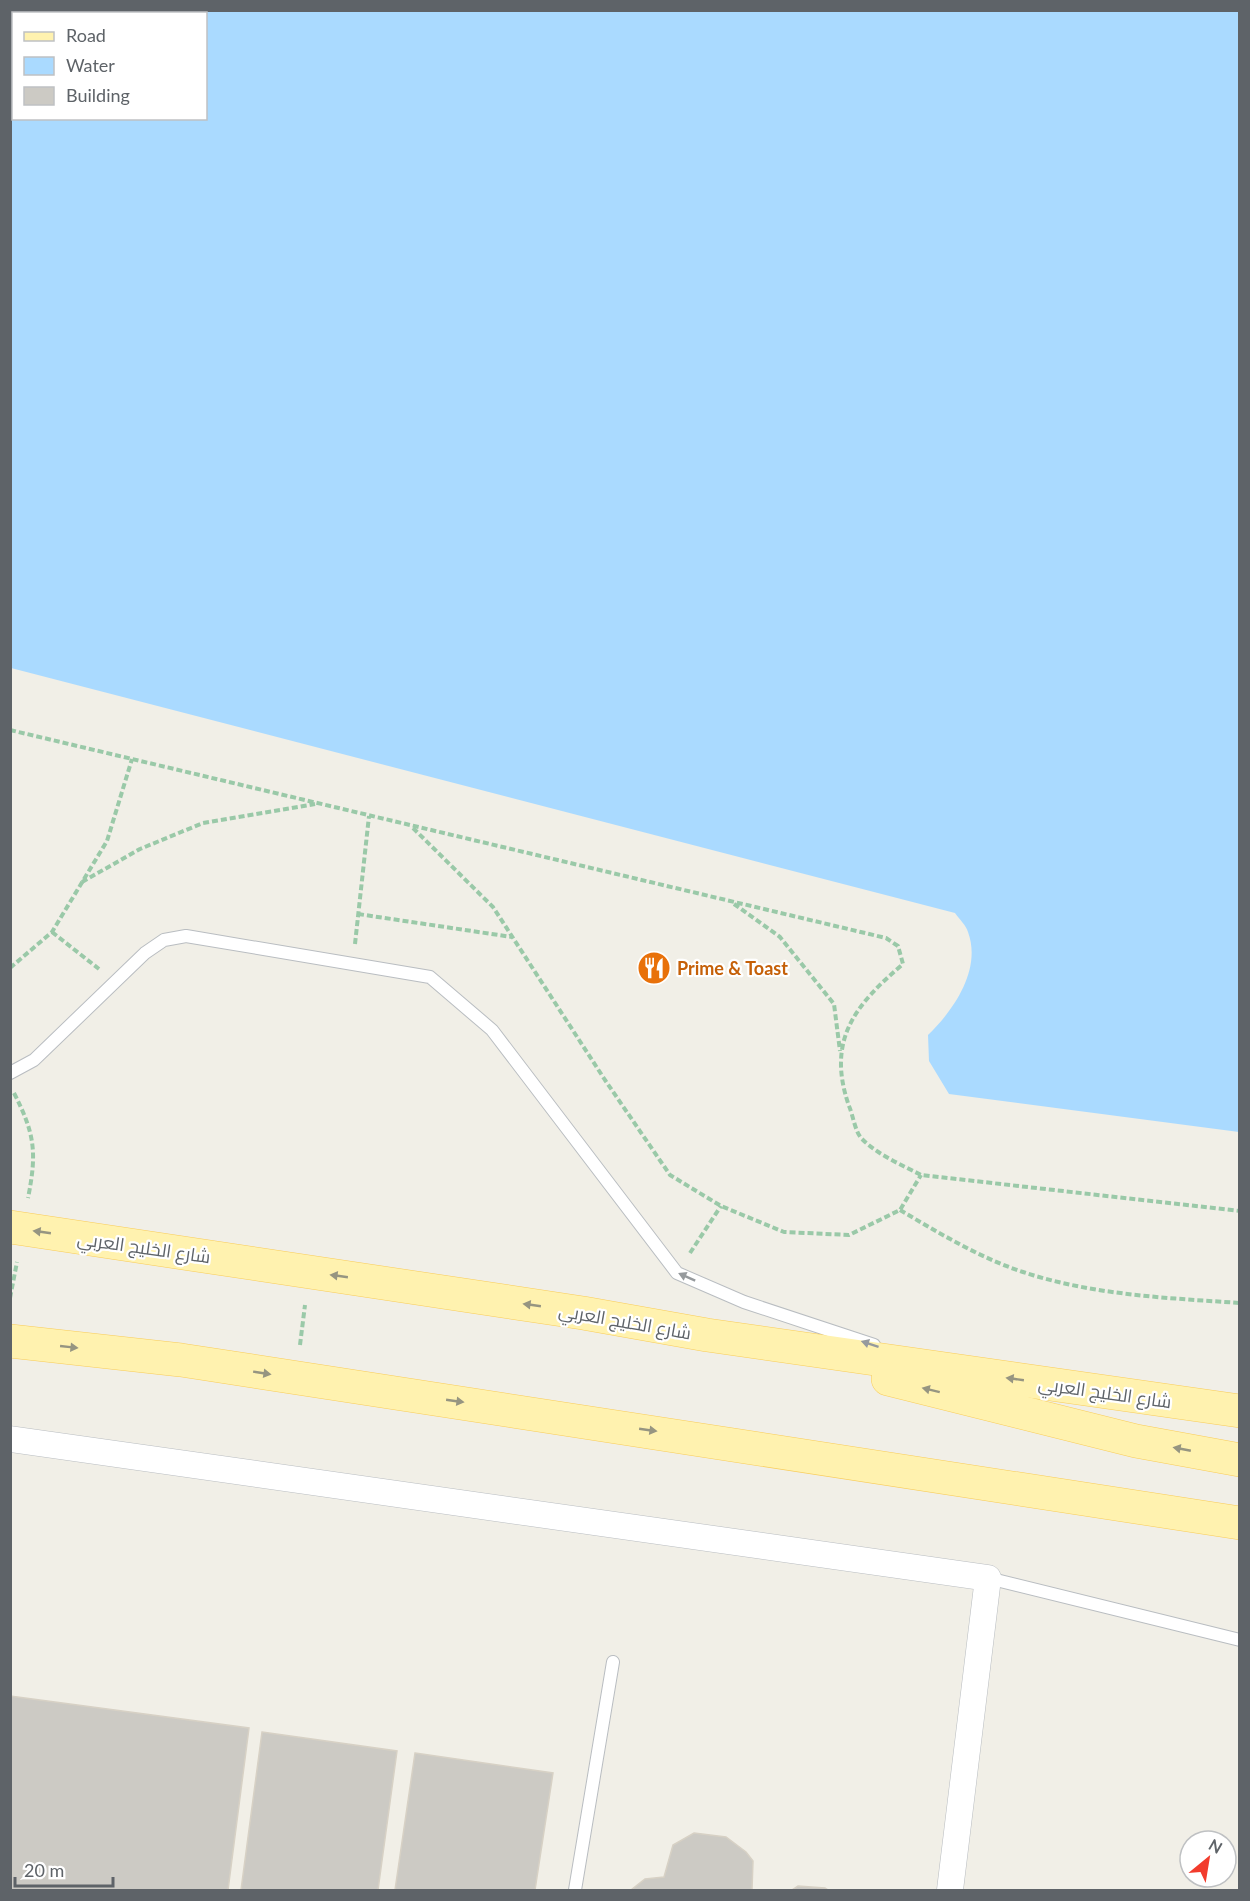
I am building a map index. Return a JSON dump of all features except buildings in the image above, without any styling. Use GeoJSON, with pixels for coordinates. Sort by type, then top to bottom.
{"type":"FeatureCollection","features":[{"type":"Feature","properties":{"kind":"main road","name":"شارع الخليج العربي"},"geometry":{"type":"LineString","coordinates":[[16,1228],[583,1312],[706,1335],[1239,1411]]}},
{"type":"Feature","properties":{"kind":"main road"},"geometry":{"type":"LineString","coordinates":[[706,1335],[1136,1441],[1239,1460]]}},
{"type":"Feature","properties":{"kind":"main road"},"geometry":{"type":"LineString","coordinates":[[18,1345],[181,1360],[1239,1523]]}},
{"type":"Feature","properties":{"kind":"street"},"geometry":{"type":"LineString","coordinates":[[10,1439],[988,1578],[950,1890]]}},
{"type":"Feature","properties":{"kind":"lane"},"geometry":{"type":"LineString","coordinates":[[10,1073],[34,1060],[145,953],[164,940],[186,936],[430,978],[492,1030],[677,1273],[744,1302],[946,1369]]}},
{"type":"Feature","properties":{"kind":"lane"},"geometry":{"type":"LineString","coordinates":[[988,1578],[1239,1640]]}},
{"type":"Feature","properties":{"kind":"lane"},"geometry":{"type":"LineString","coordinates":[[574,1890],[613,1662]]}},
{"type":"Feature","properties":{"kind":"path"},"geometry":{"type":"LineString","coordinates":[[10,730],[886,938],[898,946],[903,964],[882,982],[853,1016],[840,1053]]}},
{"type":"Feature","properties":{"kind":"path"},"geometry":{"type":"LineString","coordinates":[[10,968],[52,932],[107,841],[132,759]]}},
{"type":"Feature","properties":{"kind":"path"},"geometry":{"type":"LineString","coordinates":[[82,882],[140,849],[203,823],[317,804]]}},
{"type":"Feature","properties":{"kind":"path"},"geometry":{"type":"LineString","coordinates":[[353,965],[369,816]]}},
{"type":"Feature","properties":{"kind":"path"},"geometry":{"type":"LineString","coordinates":[[411,826],[493,907],[605,1080],[670,1175],[721,1206],[784,1232],[849,1235],[900,1210],[921,1174]]}},
{"type":"Feature","properties":{"kind":"path"},"geometry":{"type":"LineString","coordinates":[[731,902],[780,937],[834,1004],[843,1089],[861,1138],[890,1159],[921,1174],[1239,1211]]}},
{"type":"Feature","properties":{"kind":"path"},"geometry":{"type":"LineString","coordinates":[[358,914],[513,937]]}},
{"type":"Feature","properties":{"kind":"path"},"geometry":{"type":"LineString","coordinates":[[52,932],[115,981]]}},
{"type":"Feature","properties":{"kind":"path"},"geometry":{"type":"LineString","coordinates":[[10,1087],[24,1114],[34,1145],[33,1174],[16,1228],[10,1299]]}},
{"type":"Feature","properties":{"kind":"path"},"geometry":{"type":"LineString","coordinates":[[677,1273],[721,1206]]}},
{"type":"Feature","properties":{"kind":"path"},"geometry":{"type":"LineString","coordinates":[[900,1210],[957,1243],[1021,1272],[1077,1287],[1169,1299],[1239,1303]]}},
{"type":"Feature","properties":{"kind":"path"},"geometry":{"type":"LineString","coordinates":[[297,1378],[308,1272]]}},
{"type":"Feature","properties":{"kind":"water"},"geometry":{"type":"Polygon","coordinates":[[[10,11],[1239,11],[1239,1132],[949,1094],[929,1061],[928,1035],[955,1002],[968,975],[971,946],[967,929],[955,913],[11,668],[10,11]]]}},
{"type":"Feature","properties":{"kind":"place","name":"Prime & Toast"},"geometry":{"type":"Point","coordinates":[654,968]}}]}
